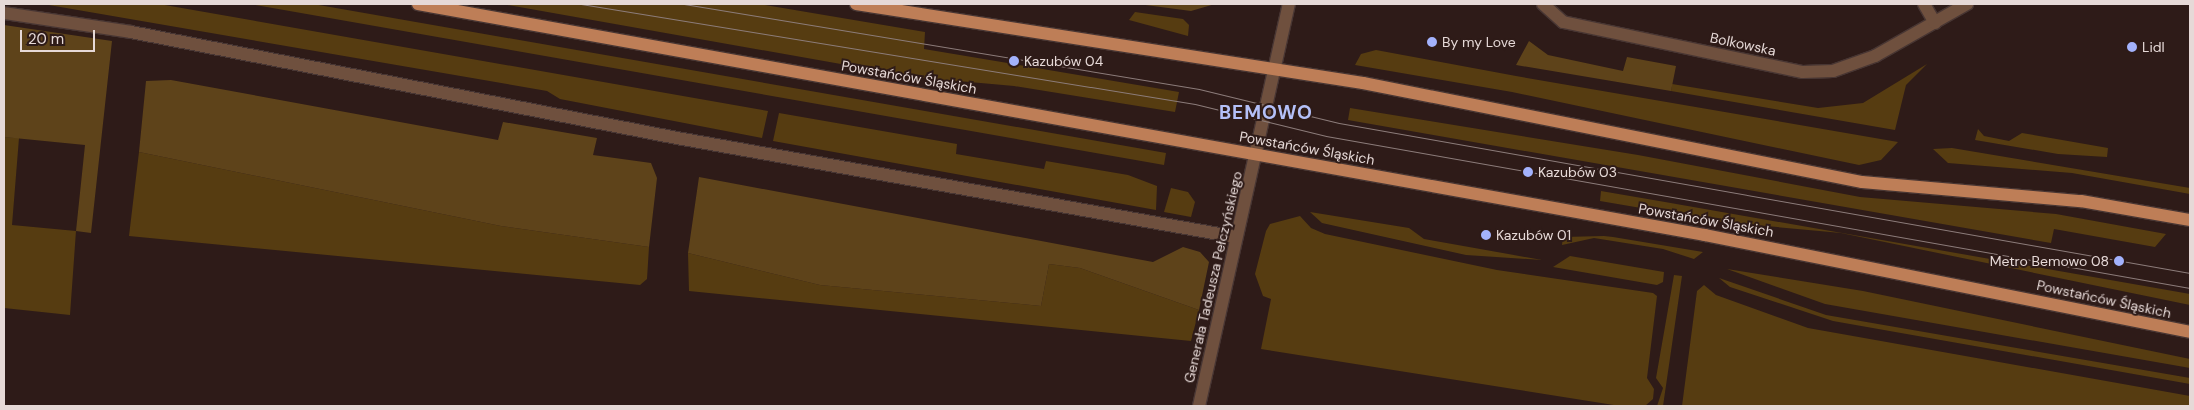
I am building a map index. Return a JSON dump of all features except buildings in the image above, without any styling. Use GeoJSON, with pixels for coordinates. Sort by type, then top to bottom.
{"type":"FeatureCollection","features":[{"type":"Feature","properties":{"kind":"main road","name":"Powstańców Śląskich"},"geometry":{"type":"LineString","coordinates":[[418,4],[1835,259],[2190,332]]}},
{"type":"Feature","properties":{"kind":"main road"},"geometry":{"type":"LineString","coordinates":[[856,4],[1276,68],[1571,122],[1824,176],[2081,201],[2190,220]]}},
{"type":"Feature","properties":{"kind":"street"},"geometry":{"type":"LineString","coordinates":[[1276,68],[1289,4]]}},
{"type":"Feature","properties":{"kind":"street","name":"Bolkowska"},"geometry":{"type":"LineString","coordinates":[[1542,4],[1563,22],[1803,72],[1833,71],[1875,56],[1967,4]]}},
{"type":"Feature","properties":{"kind":"street"},"geometry":{"type":"LineString","coordinates":[[1924,4],[1935,23]]}},
{"type":"Feature","properties":{"kind":"street"},"geometry":{"type":"LineString","coordinates":[[4,13],[131,32],[677,138],[1236,237]]}},
{"type":"Feature","properties":{"kind":"street","name":"Generała Tadeusza Pełczyńskiego"},"geometry":{"type":"LineString","coordinates":[[1199,406],[1276,68]]}},
{"type":"Feature","properties":{"kind":"shaded area"},"geometry":{"type":"Polygon","coordinates":[[[43,4],[159,4],[768,111],[762,138],[560,99],[547,91],[43,4]]]}},
{"type":"Feature","properties":{"kind":"shaded area"},"geometry":{"type":"Polygon","coordinates":[[[250,4],[313,4],[1166,153],[1164,165],[250,4]]]}},
{"type":"Feature","properties":{"kind":"shaded area"},"geometry":{"type":"Polygon","coordinates":[[[502,4],[759,4],[925,32],[924,49],[1179,92],[1175,112],[1014,86],[914,77],[502,4]]]}},
{"type":"Feature","properties":{"kind":"shaded area"},"geometry":{"type":"Polygon","coordinates":[[[1138,4],[1215,4],[1191,11],[1138,4]]]}},
{"type":"Feature","properties":{"kind":"shaded area"},"geometry":{"type":"Polygon","coordinates":[[[1135,12],[1183,19],[1189,25],[1188,36],[1129,20],[1135,12]]]}},
{"type":"Feature","properties":{"kind":"shaded area"},"geometry":{"type":"Polygon","coordinates":[[[4,25],[112,41],[91,233],[76,231],[85,145],[4,137],[4,25]]]}},
{"type":"Feature","properties":{"kind":"shaded area"},"geometry":{"type":"Polygon","coordinates":[[[1529,41],[1548,55],[1623,71],[1627,57],[1676,66],[1671,91],[1516,65],[1529,41]]]}},
{"type":"Feature","properties":{"kind":"shaded area"},"geometry":{"type":"Polygon","coordinates":[[[1376,50],[1898,142],[1881,160],[1859,165],[1512,92],[1355,65],[1361,54],[1376,50]]]}},
{"type":"Feature","properties":{"kind":"shaded area"},"geometry":{"type":"Polygon","coordinates":[[[1927,64],[1906,85],[1895,130],[1671,91],[1672,84],[1818,108],[1863,103],[1927,64]]]}},
{"type":"Feature","properties":{"kind":"shaded area"},"geometry":{"type":"Polygon","coordinates":[[[171,80],[498,140],[503,122],[597,138],[593,155],[651,163],[657,178],[649,247],[501,226],[139,152],[146,81],[171,80]]]}},
{"type":"Feature","properties":{"kind":"shaded area"},"geometry":{"type":"Polygon","coordinates":[[[1350,108],[1638,155],[1860,197],[2056,214],[2166,234],[2155,247],[2054,229],[2051,243],[1348,120],[1350,108]]]}},
{"type":"Feature","properties":{"kind":"shaded area"},"geometry":{"type":"Polygon","coordinates":[[[779,113],[957,144],[956,154],[1044,169],[1046,161],[1128,175],[1157,186],[1156,210],[773,141],[779,113]]]}},
{"type":"Feature","properties":{"kind":"shaded area"},"geometry":{"type":"Polygon","coordinates":[[[1978,129],[1984,136],[2009,141],[2022,133],[2108,148],[2107,157],[2058,154],[1975,140],[1978,129]]]}},
{"type":"Feature","properties":{"kind":"shaded area"},"geometry":{"type":"Polygon","coordinates":[[[4,137],[19,138],[12,225],[76,231],[70,315],[4,308],[4,137]]]}},
{"type":"Feature","properties":{"kind":"shaded area"},"geometry":{"type":"Polygon","coordinates":[[[1952,148],[2190,188],[2190,194],[2072,173],[1948,163],[1933,149],[1952,148]]]}},
{"type":"Feature","properties":{"kind":"shaded area"},"geometry":{"type":"Polygon","coordinates":[[[139,152],[501,226],[649,247],[647,279],[640,285],[129,236],[139,152]]]}},
{"type":"Feature","properties":{"kind":"shaded area"},"geometry":{"type":"Polygon","coordinates":[[[699,177],[1153,262],[1183,247],[1200,252],[1209,262],[1199,310],[1080,268],[1049,264],[1041,306],[820,285],[688,253],[699,177]]]}},
{"type":"Feature","properties":{"kind":"shaded area"},"geometry":{"type":"Polygon","coordinates":[[[1171,188],[1188,192],[1195,202],[1191,217],[1164,212],[1171,188]]]}},
{"type":"Feature","properties":{"kind":"shaded area"},"geometry":{"type":"Polygon","coordinates":[[[1601,191],[2190,294],[2190,305],[1841,233],[1723,222],[1600,201],[1601,191]]]}},
{"type":"Feature","properties":{"kind":"shaded area"},"geometry":{"type":"Polygon","coordinates":[[[1310,212],[1409,228],[1424,239],[1542,260],[1466,255],[1322,223],[1310,212]]]}},
{"type":"Feature","properties":{"kind":"shaded area"},"geometry":{"type":"Polygon","coordinates":[[[1300,216],[1311,228],[1325,234],[1497,270],[1653,293],[1657,296],[1647,378],[1654,389],[1653,399],[1645,406],[1620,406],[1261,349],[1271,299],[1263,296],[1255,274],[1266,231],[1270,224],[1300,216]]]}},
{"type":"Feature","properties":{"kind":"shaded area"},"geometry":{"type":"Polygon","coordinates":[[[1604,236],[1703,252],[1694,259],[1663,249],[1594,238],[1562,245],[1563,237],[1604,236]]]}},
{"type":"Feature","properties":{"kind":"shaded area"},"geometry":{"type":"Polygon","coordinates":[[[688,253],[820,285],[1041,306],[1049,264],[1080,268],[1199,310],[1191,341],[689,291],[688,253]]]}},
{"type":"Feature","properties":{"kind":"shaded area"},"geometry":{"type":"Polygon","coordinates":[[[1570,256],[1664,272],[1663,282],[1657,285],[1553,267],[1570,256]]]}},
{"type":"Feature","properties":{"kind":"shaded area"},"geometry":{"type":"Polygon","coordinates":[[[1727,269],[1863,291],[2190,359],[2190,368],[1825,304],[1727,269]]]}},
{"type":"Feature","properties":{"kind":"shaded area"},"geometry":{"type":"Polygon","coordinates":[[[1674,275],[1682,276],[1663,406],[1657,406],[1663,388],[1656,378],[1674,275]]]}},
{"type":"Feature","properties":{"kind":"shaded area"},"geometry":{"type":"Polygon","coordinates":[[[1719,278],[1826,315],[2190,378],[2190,384],[1833,321],[1730,287],[1719,278]]]}},
{"type":"Feature","properties":{"kind":"shaded area"},"geometry":{"type":"Polygon","coordinates":[[[1704,285],[1716,295],[1808,328],[2190,396],[2190,406],[1682,406],[1697,291],[1704,285]]]}},
{"type":"Feature","properties":{"kind":"tram line"},"geometry":{"type":"LineString","coordinates":[[581,4],[1195,104],[1326,136],[2190,288]]}},
{"type":"Feature","properties":{"kind":"tram line"},"geometry":{"type":"LineString","coordinates":[[684,4],[1199,89],[1339,123],[2190,273]]}},
{"type":"Feature","properties":{"kind":"place","name":"By my Love"},"geometry":{"type":"Point","coordinates":[1432,42]}},
{"type":"Feature","properties":{"kind":"place","name":"Lidl"},"geometry":{"type":"Point","coordinates":[2132,47]}},
{"type":"Feature","properties":{"kind":"place","name":"Kazubów 04"},"geometry":{"type":"Point","coordinates":[1014,61]}},
{"type":"Feature","properties":{"kind":"place","name":"Kazubów 03"},"geometry":{"type":"Point","coordinates":[1528,172]}},
{"type":"Feature","properties":{"kind":"place","name":"Kazubów 01"},"geometry":{"type":"Point","coordinates":[1486,235]}},
{"type":"Feature","properties":{"kind":"place","name":"Metro Bemowo 08"},"geometry":{"type":"Point","coordinates":[2119,261]}},
{"type":"Feature","properties":{"kind":"district","name":"BEMOWO"},"geometry":{"type":"Point","coordinates":[1266,113]}}]}
